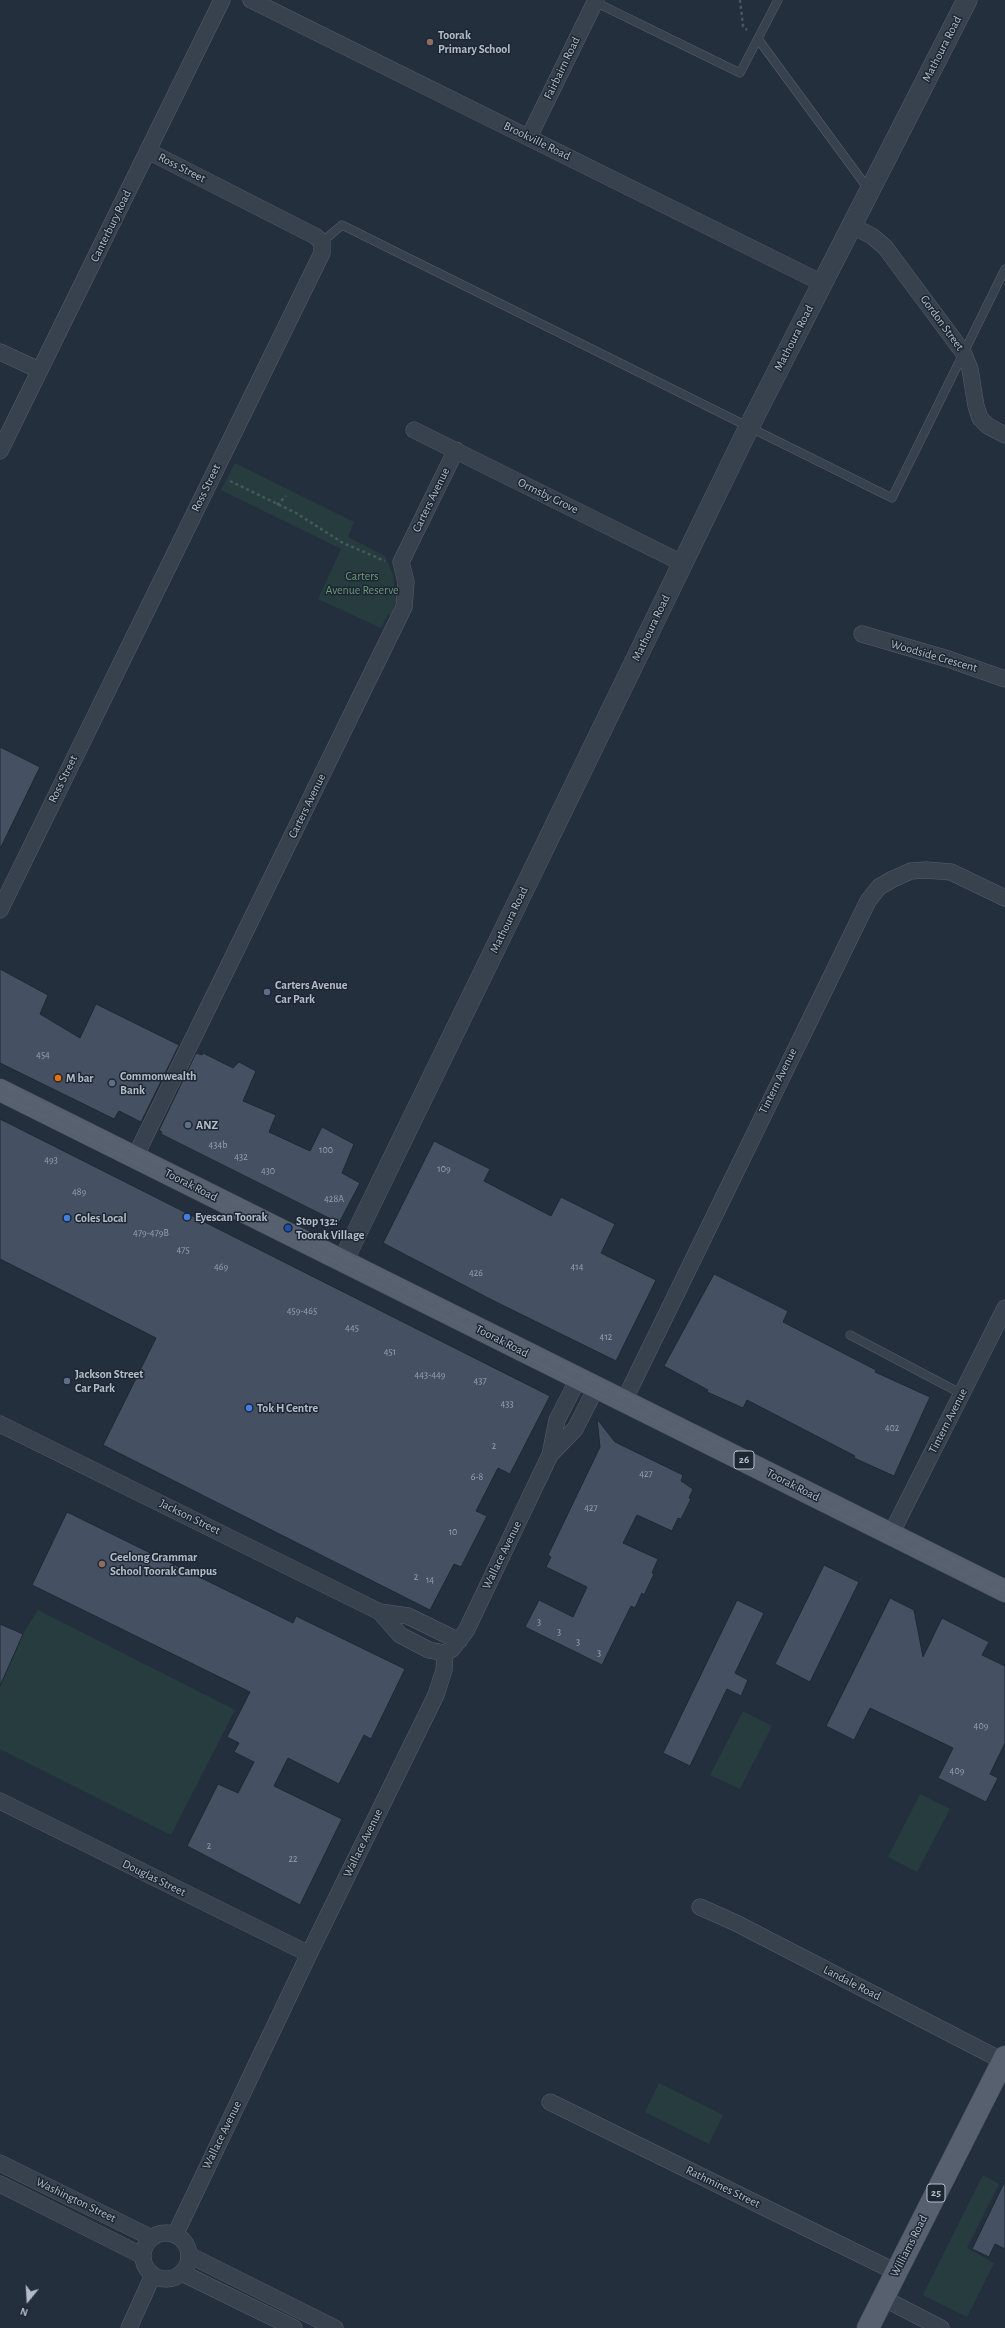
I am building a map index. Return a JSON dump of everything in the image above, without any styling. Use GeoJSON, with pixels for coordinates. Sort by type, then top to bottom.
{"type":"FeatureCollection","features":[{"type":"Feature","properties":{"kind":"main road","name":"Toorak Road"},"geometry":{"type":"LineString","coordinates":[[0,1090],[1005,1591]]}},
{"type":"Feature","properties":{"kind":"main road","name":"Williams Road"},"geometry":{"type":"LineString","coordinates":[[868,2328],[1004,2059]]}},
{"type":"Feature","properties":{"kind":"street","name":"Canterbury Road"},"geometry":{"type":"LineString","coordinates":[[0,451],[222,0]]}},
{"type":"Feature","properties":{"kind":"street","name":"Brookville Road"},"geometry":{"type":"LineString","coordinates":[[251,0],[822,283]]}},
{"type":"Feature","properties":{"kind":"street","name":"Mathoura Road"},"geometry":{"type":"LineString","coordinates":[[343,1261],[682,563],[822,283],[967,0]]}},
{"type":"Feature","properties":{"kind":"street","name":"Fairbairn Road"},"geometry":{"type":"LineString","coordinates":[[528,137],[596,1]]}},
{"type":"Feature","properties":{"kind":"street","name":"Ross Street"},"geometry":{"type":"LineString","coordinates":[[0,910],[322,253],[322,242],[315,236],[148,151]]}},
{"type":"Feature","properties":{"kind":"street","name":"Gordon Street"},"geometry":{"type":"LineString","coordinates":[[852,226],[872,236],[885,247],[963,352],[970,369],[976,406],[980,418],[988,426],[1005,435]]}},
{"type":"Feature","properties":{"kind":"street"},"geometry":{"type":"LineString","coordinates":[[0,352],[39,370]]}},
{"type":"Feature","properties":{"kind":"street","name":"Ormsby Grove"},"geometry":{"type":"LineString","coordinates":[[414,430],[682,563]]}},
{"type":"Feature","properties":{"kind":"street","name":"Carters Avenue"},"geometry":{"type":"LineString","coordinates":[[135,1157],[404,607],[406,582],[401,562],[456,450]]}},
{"type":"Feature","properties":{"kind":"street","name":"Woodside Crescent"},"geometry":{"type":"LineString","coordinates":[[862,634],[948,659],[1005,679]]}},
{"type":"Feature","properties":{"kind":"street","name":"Tintern Avenue"},"geometry":{"type":"LineString","coordinates":[[624,1400],[868,900],[879,887],[893,879],[911,872],[926,870],[951,872],[1005,898]]}},
{"type":"Feature","properties":{"kind":"street","name":"Tintern Avenue"},"geometry":{"type":"LineString","coordinates":[[892,1534],[1005,1308]]}},
{"type":"Feature","properties":{"kind":"street","name":"Wallace Avenue"},"geometry":{"type":"LineString","coordinates":[[175,2235],[309,1954],[436,1695],[444,1670],[445,1653],[459,1641],[550,1455],[575,1429],[587,1383]]}},
{"type":"Feature","properties":{"kind":"street","name":"Jackson Street"},"geometry":{"type":"LineString","coordinates":[[0,1424],[380,1612],[408,1616],[459,1641]]}},
{"type":"Feature","properties":{"kind":"street","name":"Jackson Street"},"geometry":{"type":"LineString","coordinates":[[380,1612],[400,1635],[429,1650],[445,1653]]}},
{"type":"Feature","properties":{"kind":"street","name":"Douglas Street"},"geometry":{"type":"LineString","coordinates":[[0,1801],[309,1954]]}},
{"type":"Feature","properties":{"kind":"street","name":"Landale Road"},"geometry":{"type":"LineString","coordinates":[[700,1907],[736,1923],[1004,2059]]}},
{"type":"Feature","properties":{"kind":"street","name":"Rathmines Street"},"geometry":{"type":"LineString","coordinates":[[550,2102],[896,2272]]}},
{"type":"Feature","properties":{"kind":"street","name":"Washington Street"},"geometry":{"type":"LineString","coordinates":[[0,2163],[152,2238]]}},
{"type":"Feature","properties":{"kind":"street","name":"Washington Street"},"geometry":{"type":"LineString","coordinates":[[0,2184],[143,2256]]}},
{"type":"Feature","properties":{"kind":"street"},"geometry":{"type":"LineString","coordinates":[[164,2233],[175,2235],[183,2241],[189,2255],[186,2268],[182,2273],[165,2279],[153,2275],[145,2267],[143,2256],[144,2249],[152,2238],[164,2233]]}},
{"type":"Feature","properties":{"kind":"street"},"geometry":{"type":"LineString","coordinates":[[189,2255],[335,2328]]}},
{"type":"Feature","properties":{"kind":"street"},"geometry":{"type":"LineString","coordinates":[[182,2273],[294,2328]]}},
{"type":"Feature","properties":{"kind":"street"},"geometry":{"type":"LineString","coordinates":[[129,2328],[153,2275]]}},
{"type":"Feature","properties":{"kind":"street"},"geometry":{"type":"LineString","coordinates":[[883,2298],[941,2328]]}},
{"type":"Feature","properties":{"kind":"lane"},"geometry":{"type":"LineString","coordinates":[[596,1],[740,73],[778,0]]}},
{"type":"Feature","properties":{"kind":"lane"},"geometry":{"type":"LineString","coordinates":[[758,39],[870,190]]}},
{"type":"Feature","properties":{"kind":"lane"},"geometry":{"type":"LineString","coordinates":[[322,242],[342,225],[892,498],[1005,269]]}},
{"type":"Feature","properties":{"kind":"lane"},"geometry":{"type":"LineString","coordinates":[[850,1335],[962,1394]]}},
{"type":"Feature","properties":{"kind":"path"},"geometry":{"type":"LineString","coordinates":[[740,0],[743,26],[758,39]]}},
{"type":"Feature","properties":{"kind":"path"},"geometry":{"type":"LineString","coordinates":[[225,479],[277,505],[296,512],[343,543],[377,561],[388,561]]}},
{"type":"Feature","properties":{"kind":"path"},"geometry":{"type":"LineString","coordinates":[[277,505],[286,496]]}},
{"type":"Feature","properties":{"kind":"green space","name":"Carters Avenue Reserve"},"geometry":{"type":"Polygon","coordinates":[[[235,463],[354,522],[348,537],[385,556],[393,574],[396,601],[391,615],[388,614],[381,628],[318,599],[341,549],[221,490],[235,463]]]}},
{"type":"Feature","properties":{"kind":"green space"},"geometry":{"type":"Polygon","coordinates":[[[38,1610],[235,1710],[171,1835],[0,1749],[0,1686],[23,1634],[38,1610]]]}},
{"type":"Feature","properties":{"kind":"green space"},"geometry":{"type":"Polygon","coordinates":[[[743,1711],[772,1726],[740,1789],[710,1775],[743,1711]]]}},
{"type":"Feature","properties":{"kind":"green space"},"geometry":{"type":"Polygon","coordinates":[[[920,1794],[950,1809],[917,1872],[888,1857],[920,1794]]]}},
{"type":"Feature","properties":{"kind":"green space"},"geometry":{"type":"Polygon","coordinates":[[[659,2083],[723,2115],[709,2144],[645,2112],[659,2083]]]}},
{"type":"Feature","properties":{"kind":"green space"},"geometry":{"type":"Polygon","coordinates":[[[983,2175],[999,2184],[967,2248],[994,2263],[967,2317],[923,2295],[983,2175]]]}},
{"type":"Feature","properties":{"kind":"building"},"geometry":{"type":"Polygon","coordinates":[[[0,747],[40,767],[0,849],[0,747]]]}},
{"type":"Feature","properties":{"kind":"building"},"geometry":{"type":"Polygon","coordinates":[[[0,969],[48,995],[40,1014],[80,1038],[96,1004],[179,1045],[141,1122],[119,1111],[114,1119],[0,1063],[0,969]]]}},
{"type":"Feature","properties":{"kind":"building"},"geometry":{"type":"Polygon","coordinates":[[[196,1053],[202,1055],[203,1053],[233,1068],[239,1062],[256,1071],[243,1101],[276,1115],[269,1132],[310,1151],[322,1127],[354,1144],[342,1173],[360,1183],[339,1223],[161,1134],[162,1132],[159,1130],[196,1053]]]}},
{"type":"Feature","properties":{"kind":"building"},"geometry":{"type":"Polygon","coordinates":[[[0,1119],[550,1396],[510,1474],[498,1468],[476,1511],[487,1516],[461,1567],[454,1564],[430,1610],[103,1445],[156,1338],[0,1259],[0,1119]]]}},
{"type":"Feature","properties":{"kind":"building"},"geometry":{"type":"Polygon","coordinates":[[[434,1141],[490,1169],[484,1181],[551,1216],[561,1197],[615,1224],[601,1253],[656,1280],[616,1361],[494,1301],[383,1243],[434,1141]]]}},
{"type":"Feature","properties":{"kind":"building"},"geometry":{"type":"Polygon","coordinates":[[[714,1274],[788,1311],[783,1322],[876,1370],[875,1372],[930,1397],[894,1476],[854,1458],[855,1456],[747,1400],[743,1408],[707,1392],[708,1390],[664,1366],[714,1274]]]}},
{"type":"Feature","properties":{"kind":"building"},"geometry":{"type":"Polygon","coordinates":[[[597,1419],[615,1442],[683,1475],[681,1481],[693,1489],[689,1498],[691,1499],[681,1519],[678,1518],[672,1531],[637,1515],[623,1543],[658,1559],[652,1573],[654,1574],[644,1595],[642,1593],[635,1608],[631,1606],[602,1665],[525,1627],[539,1600],[573,1617],[587,1587],[546,1567],[551,1557],[548,1555],[600,1447],[597,1419]]]}},
{"type":"Feature","properties":{"kind":"building"},"geometry":{"type":"Polygon","coordinates":[[[67,1512],[293,1623],[296,1616],[405,1669],[371,1739],[364,1735],[339,1784],[288,1758],[274,1786],[342,1819],[300,1905],[187,1846],[218,1784],[238,1793],[254,1762],[234,1752],[239,1743],[227,1737],[250,1692],[32,1585],[67,1512]]]}},
{"type":"Feature","properties":{"kind":"building"},"geometry":{"type":"Polygon","coordinates":[[[824,1565],[859,1582],[810,1682],[775,1664],[824,1565]]]}},
{"type":"Feature","properties":{"kind":"building"},"geometry":{"type":"Polygon","coordinates":[[[890,1598],[914,1610],[923,1657],[942,1618],[989,1642],[982,1655],[1005,1666],[1005,1743],[990,1774],[998,1778],[986,1802],[938,1778],[953,1748],[870,1708],[854,1740],[826,1726],[890,1598]]]}},
{"type":"Feature","properties":{"kind":"building"},"geometry":{"type":"Polygon","coordinates":[[[737,1600],[764,1613],[735,1673],[748,1680],[741,1696],[727,1689],[690,1766],[663,1753],[737,1600]]]}},
{"type":"Feature","properties":{"kind":"building"},"geometry":{"type":"Polygon","coordinates":[[[0,1624],[23,1634],[0,1686],[0,1624]]]}},
{"type":"Feature","properties":{"kind":"building"},"geometry":{"type":"Polygon","coordinates":[[[1005,2181],[1005,2249],[995,2244],[989,2257],[972,2249],[1005,2181]]]}},
{"type":"Feature","properties":{"kind":"tram line"},"geometry":{"type":"LineString","coordinates":[[0,1083],[1005,1585]]}},
{"type":"Feature","properties":{"kind":"tram line"},"geometry":{"type":"LineString","coordinates":[[0,1095],[1005,1596]]}},
{"type":"Feature","properties":{"kind":"place","name":"Toorak Primary School"},"geometry":{"type":"Point","coordinates":[430,42]}},
{"type":"Feature","properties":{"kind":"place","name":"Carters Avenue Car Park"},"geometry":{"type":"Point","coordinates":[267,992]}},
{"type":"Feature","properties":{"kind":"place","name":"M bar"},"geometry":{"type":"Point","coordinates":[58,1078]}},
{"type":"Feature","properties":{"kind":"place","name":"Commonwealth Bank"},"geometry":{"type":"Point","coordinates":[112,1083]}},
{"type":"Feature","properties":{"kind":"place","name":"ANZ"},"geometry":{"type":"Point","coordinates":[188,1125]}},
{"type":"Feature","properties":{"kind":"place","name":"Eyescan Toorak"},"geometry":{"type":"Point","coordinates":[187,1217]}},
{"type":"Feature","properties":{"kind":"place","name":"Coles Local"},"geometry":{"type":"Point","coordinates":[67,1218]}},
{"type":"Feature","properties":{"kind":"place","name":"Stop 132: Toorak Village"},"geometry":{"type":"Point","coordinates":[288,1228]}},
{"type":"Feature","properties":{"kind":"place","name":"Jackson Street Car Park"},"geometry":{"type":"Point","coordinates":[67,1381]}},
{"type":"Feature","properties":{"kind":"place","name":"Tok H Centre"},"geometry":{"type":"Point","coordinates":[249,1408]}},
{"type":"Feature","properties":{"kind":"place","name":"Geelong Grammar School Toorak Campus"},"geometry":{"type":"Point","coordinates":[102,1564]}}]}
